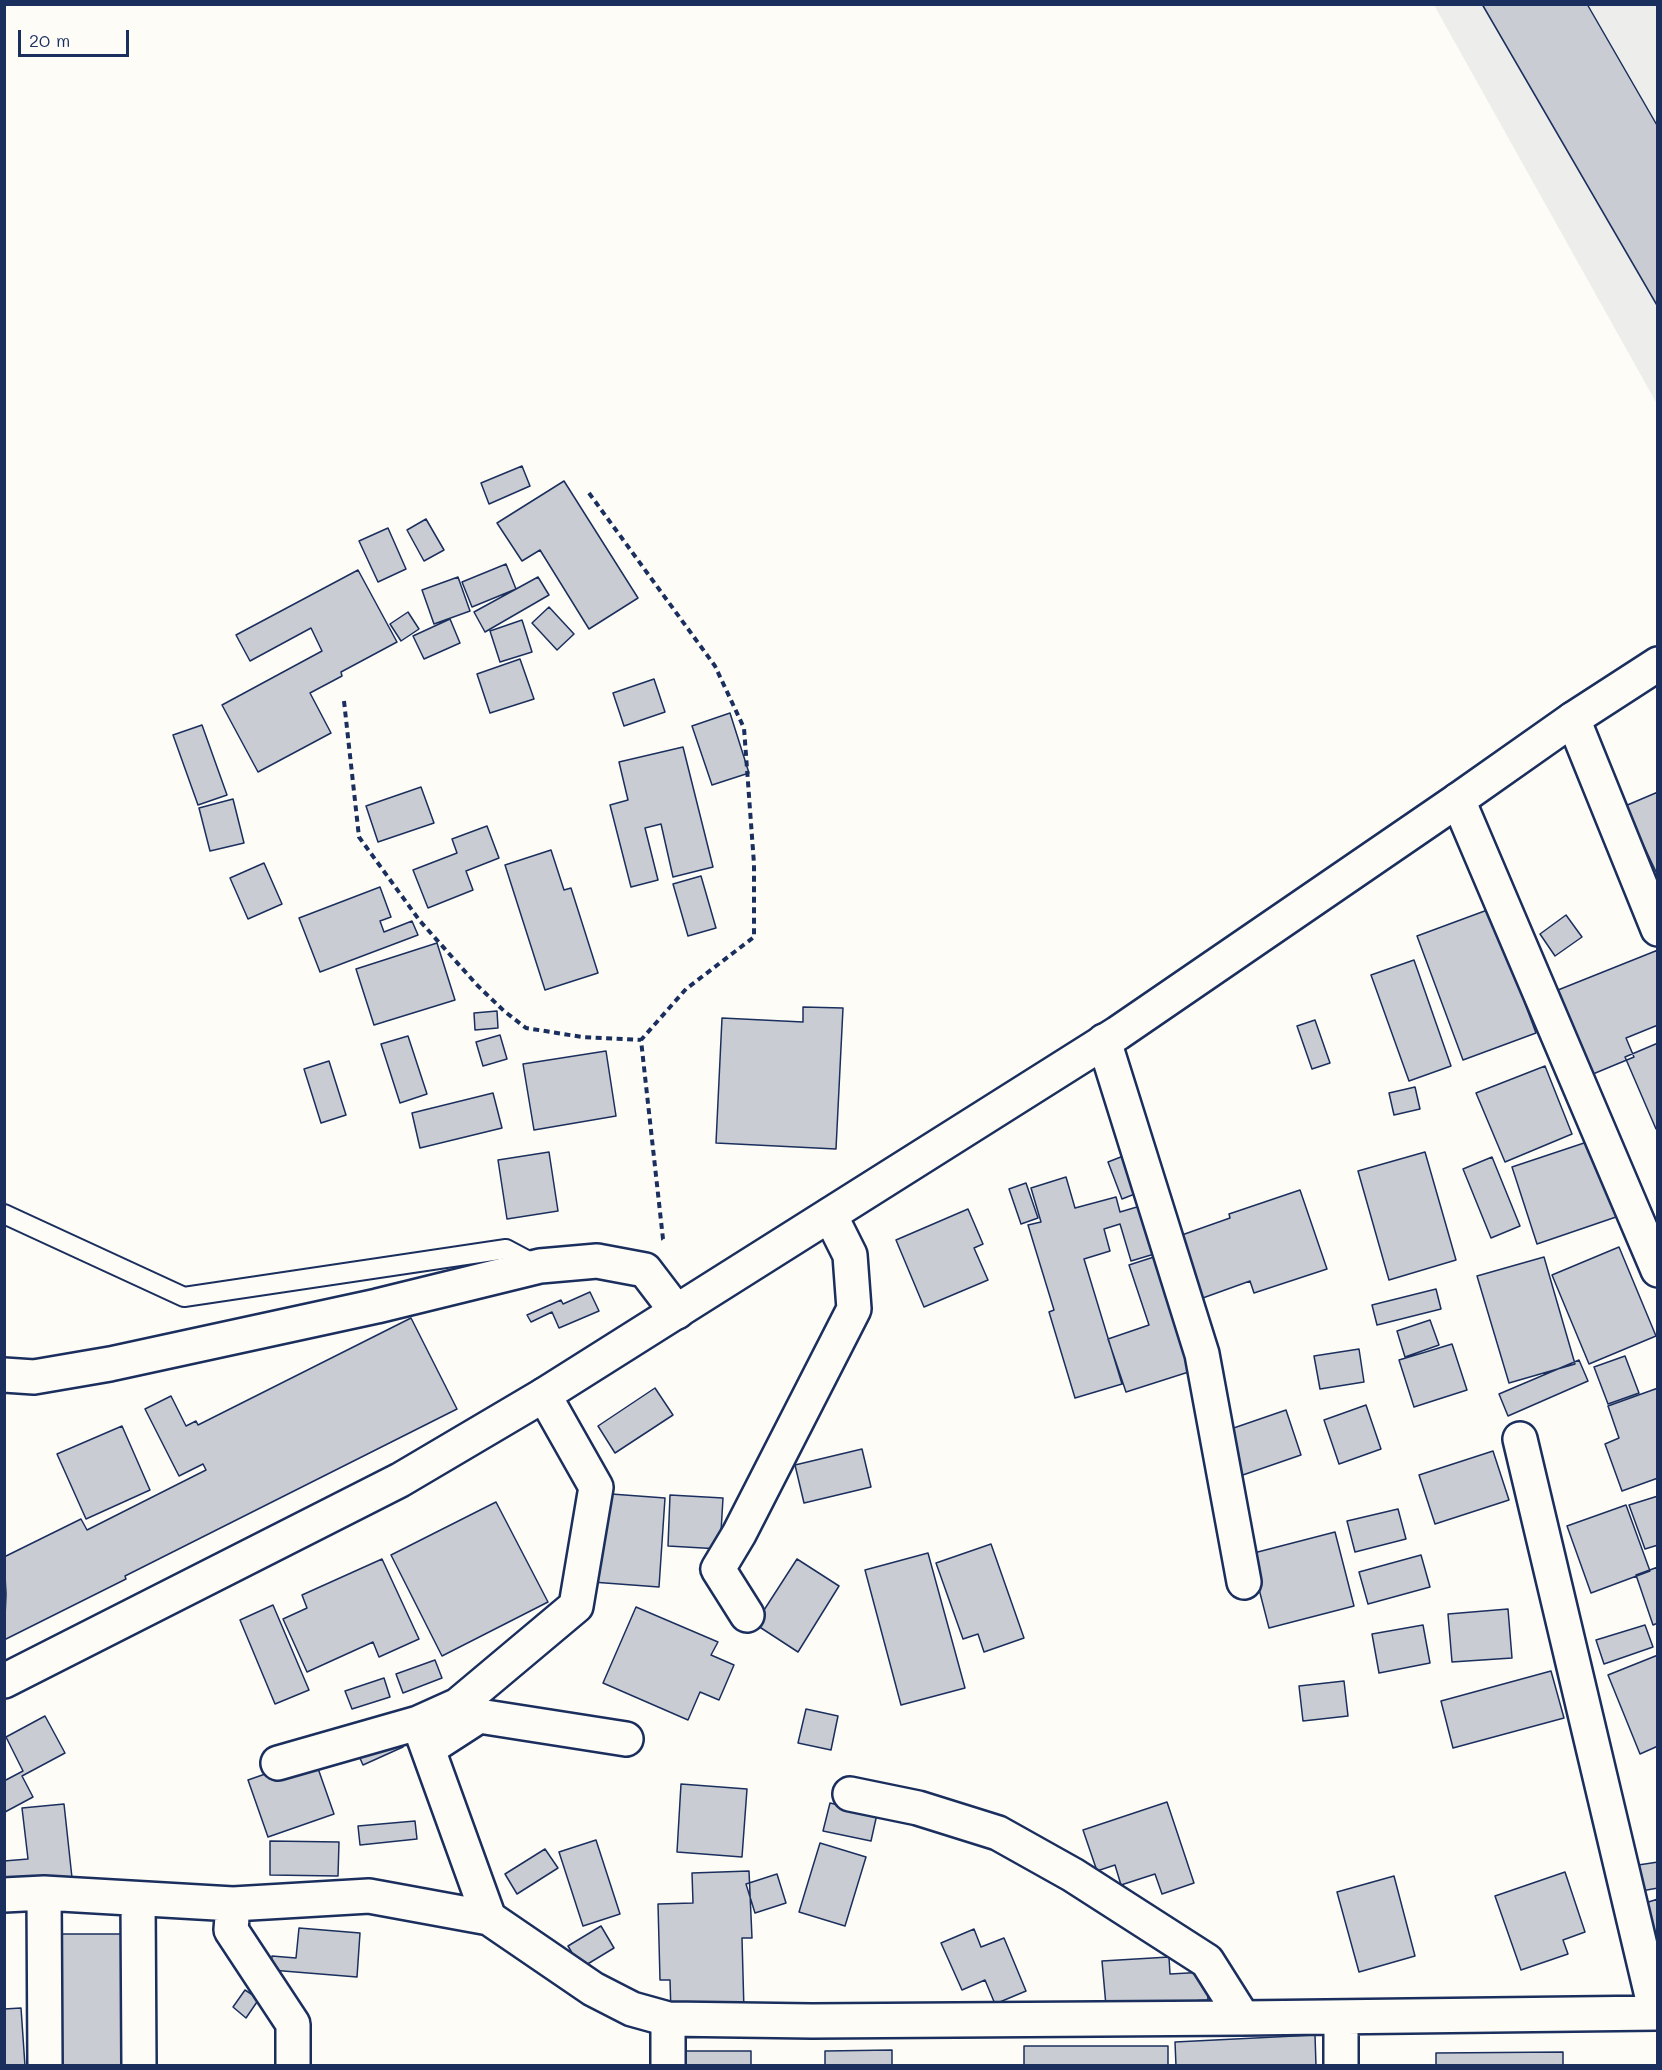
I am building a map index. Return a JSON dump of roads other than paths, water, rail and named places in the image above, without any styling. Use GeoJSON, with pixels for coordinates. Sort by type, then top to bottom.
{"type":"FeatureCollection","features":[{"type":"Feature","properties":{"kind":"street"},"geometry":{"type":"LineString","coordinates":[[4,1681],[399,1480],[544,1395],[1104,1041],[1573,719],[1658,664]]}},
{"type":"Feature","properties":{"kind":"street"},"geometry":{"type":"LineString","coordinates":[[1573,719],[1658,929]]}},
{"type":"Feature","properties":{"kind":"street"},"geometry":{"type":"LineString","coordinates":[[1458,800],[1658,1270]]}},
{"type":"Feature","properties":{"kind":"street"},"geometry":{"type":"LineString","coordinates":[[1104,1041],[1202,1354],[1244,1582]]}},
{"type":"Feature","properties":{"kind":"street"},"geometry":{"type":"LineString","coordinates":[[747,1616],[718,1569],[739,1534],[854,1309],[850,1255],[830,1215]]}},
{"type":"Feature","properties":{"kind":"street"},"geometry":{"type":"LineString","coordinates":[[4,1375],[34,1377],[110,1364],[377,1306],[540,1266],[597,1262],[645,1270],[677,1312]]}},
{"type":"Feature","properties":{"kind":"street"},"geometry":{"type":"LineString","coordinates":[[423,1736],[576,1606],[596,1487],[544,1395]]}},
{"type":"Feature","properties":{"kind":"street"},"geometry":{"type":"LineString","coordinates":[[4,1895],[44,1893],[233,1904],[369,1896],[489,1918],[593,1989],[632,2009],[668,2019],[824,2021],[1341,2018],[1657,2013],[1520,1439]]}},
{"type":"Feature","properties":{"kind":"street"},"geometry":{"type":"LineString","coordinates":[[278,1763],[423,1736],[479,1716],[626,1739]]}},
{"type":"Feature","properties":{"kind":"street"},"geometry":{"type":"LineString","coordinates":[[423,1736],[489,1918]]}},
{"type":"Feature","properties":{"kind":"street"},"geometry":{"type":"LineString","coordinates":[[850,1794],[918,1808],[998,1833],[1073,1875],[1207,1961],[1243,2018]]}},
{"type":"Feature","properties":{"kind":"street"},"geometry":{"type":"LineString","coordinates":[[44,1893],[45,2066]]}},
{"type":"Feature","properties":{"kind":"street"},"geometry":{"type":"LineString","coordinates":[[138,1899],[139,2066]]}},
{"type":"Feature","properties":{"kind":"street"},"geometry":{"type":"LineString","coordinates":[[233,1904],[231,1930],[293,2024],[293,2066]]}},
{"type":"Feature","properties":{"kind":"street"},"geometry":{"type":"LineString","coordinates":[[1341,2018],[1341,2066]]}},
{"type":"Feature","properties":{"kind":"street"},"geometry":{"type":"LineString","coordinates":[[668,2019],[668,2066]]}},
{"type":"Feature","properties":{"kind":"lane"},"geometry":{"type":"LineString","coordinates":[[4,1214],[184,1297],[506,1249],[540,1266]]}}]}
